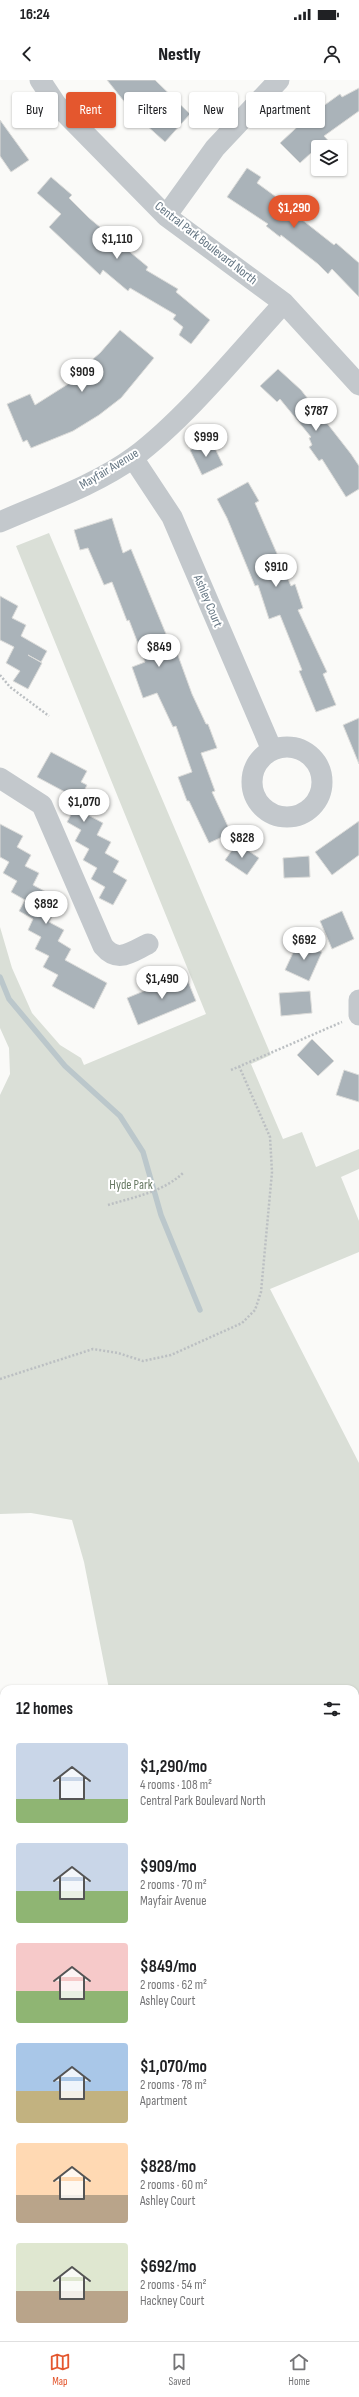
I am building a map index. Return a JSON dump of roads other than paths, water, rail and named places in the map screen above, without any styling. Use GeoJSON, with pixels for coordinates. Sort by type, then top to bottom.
{"type":"FeatureCollection","features":[{"type":"Feature","properties":{"kind":"street","name":"Central Park Boulevard North"},"geometry":{"type":"LineString","coordinates":[[40,80],[56,104],[166,216],[284,303],[359,385]]}},
{"type":"Feature","properties":{"kind":"street"},"geometry":{"type":"LineString","coordinates":[[166,216],[215,148],[279,80]]}},
{"type":"Feature","properties":{"kind":"street","name":"Mayfair Avenue"},"geometry":{"type":"LineString","coordinates":[[0,522],[89,483],[133,458],[175,421],[284,303]]}},
{"type":"Feature","properties":{"kind":"street","name":"Ashley Court"},"geometry":{"type":"LineString","coordinates":[[133,458],[172,517],[272,750]]}},
{"type":"Feature","properties":{"kind":"street"},"geometry":{"type":"LineString","coordinates":[[0,778],[42,805],[103,946],[110,954],[119,956],[148,944]]}},
{"type":"Feature","properties":{"kind":"street"},"geometry":{"type":"LineString","coordinates":[[354,1018],[359,1000]]}},
{"type":"Feature","properties":{"kind":"waterway"},"geometry":{"type":"LineString","coordinates":[[0,977],[9,999],[65,1066],[120,1116],[143,1152],[161,1215],[200,1310]]}},
{"type":"Feature","properties":{"kind":"park label","name":"Hyde Park"},"geometry":{"type":"Point","coordinates":[131,1185]}}]}
